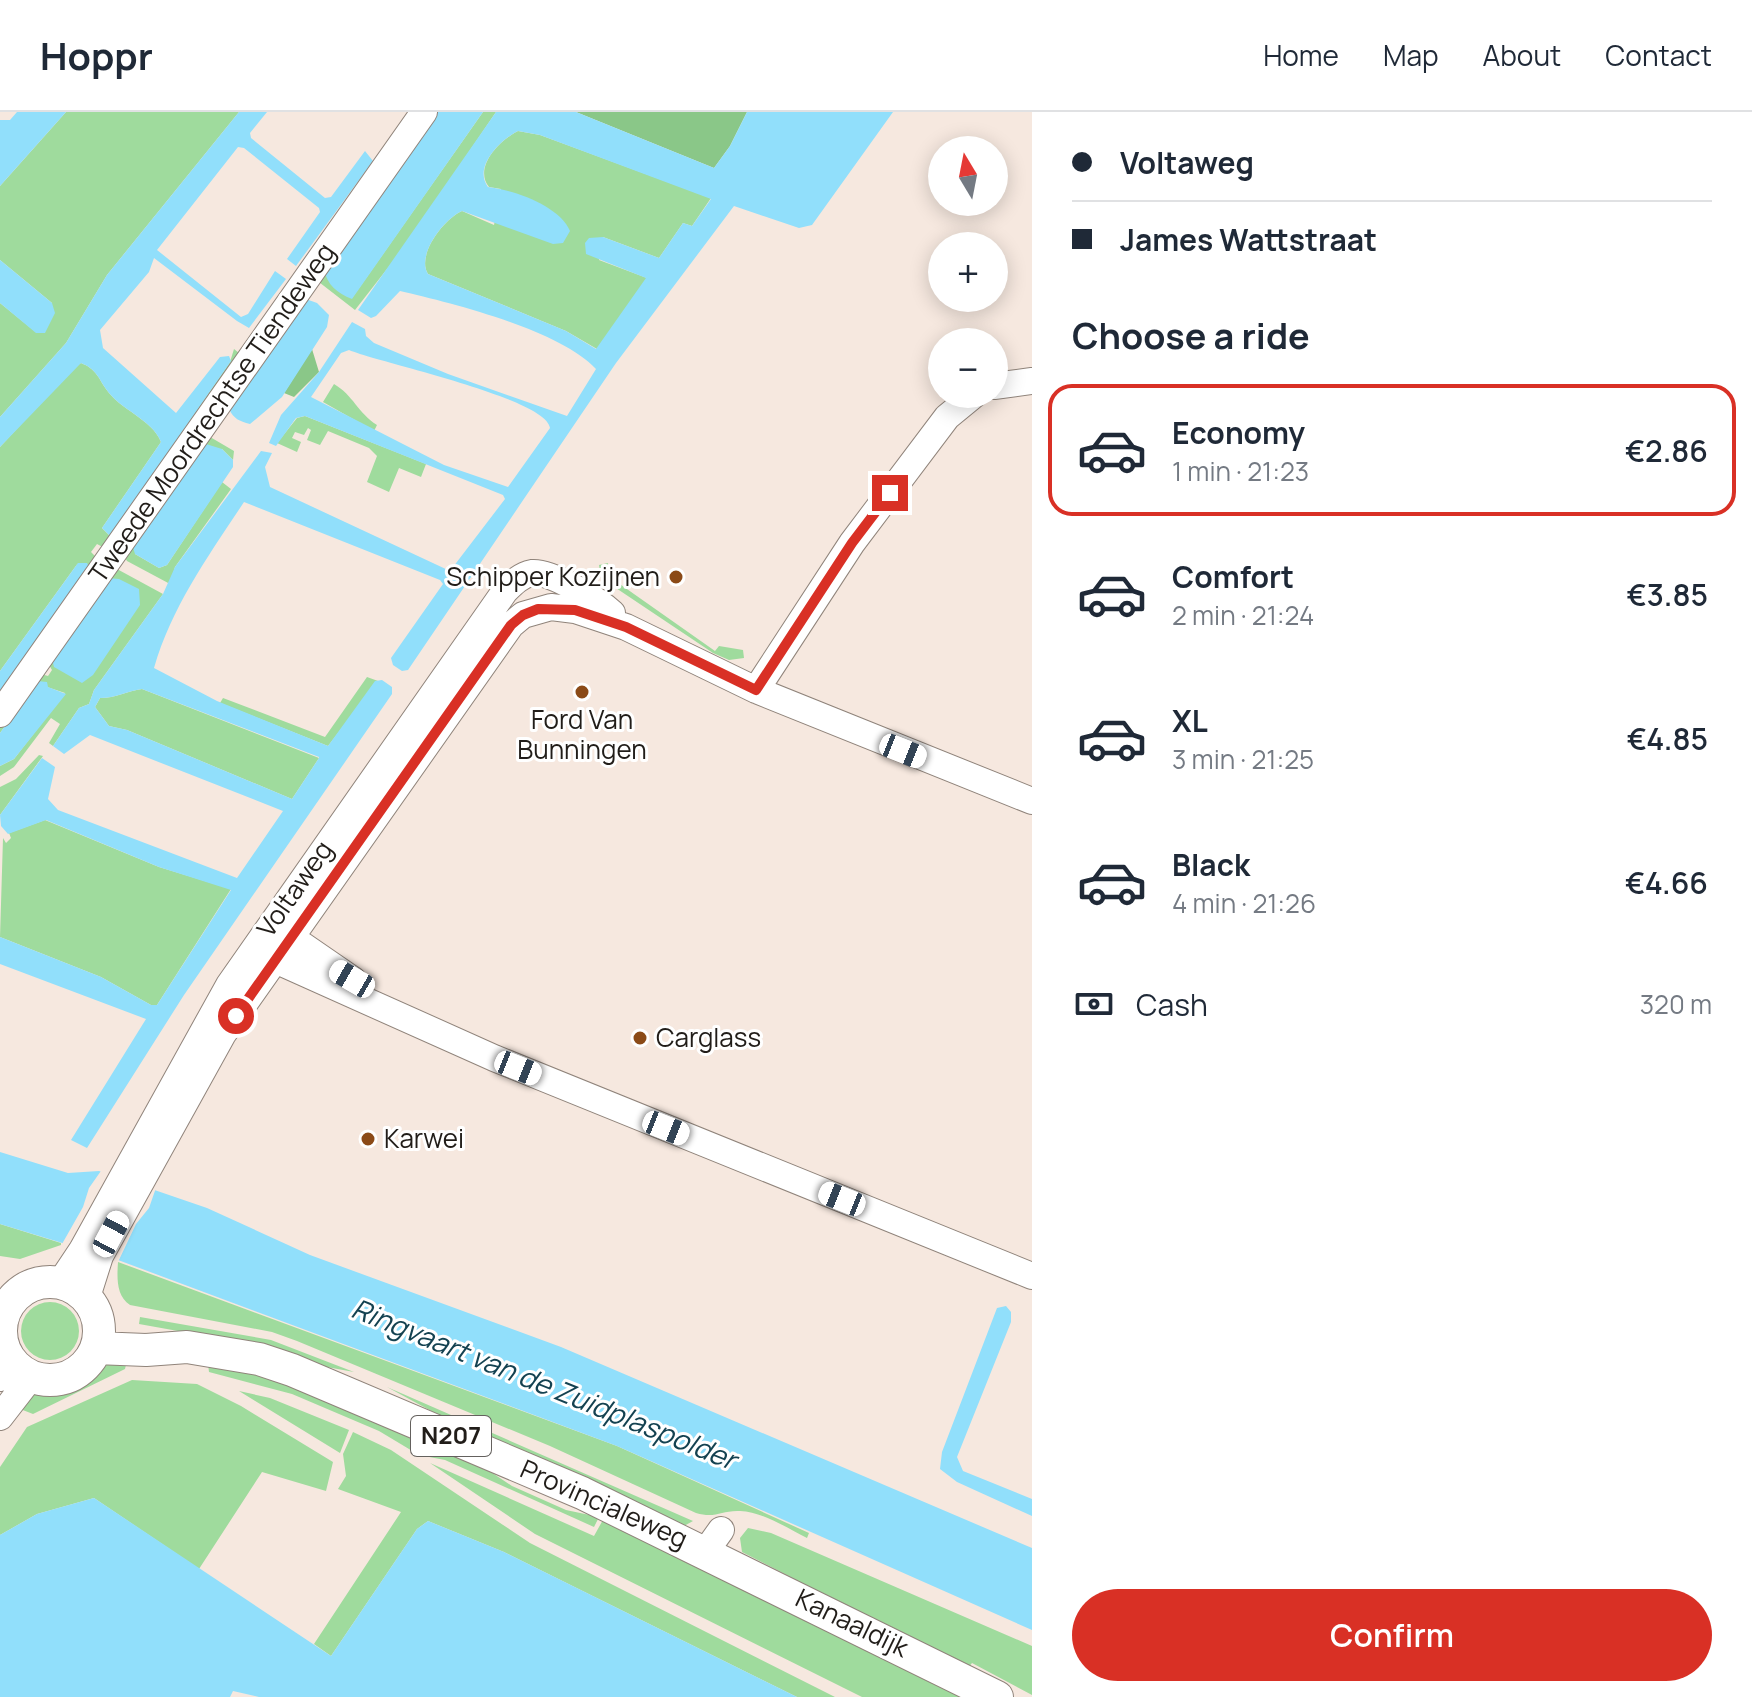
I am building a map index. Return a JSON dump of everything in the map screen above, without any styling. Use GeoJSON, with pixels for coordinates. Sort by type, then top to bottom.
{"type":"FeatureCollection","features":[{"type":"Feature","properties":{"kind":"main road","name":"N207"},"geometry":{"type":"LineString","coordinates":[[14,1372],[1,1339],[5,1301],[38,1283],[85,1312]]}},
{"type":"Feature","properties":{"kind":"main road","name":"Provincialeweg"},"geometry":{"type":"LineString","coordinates":[[85,1312],[187,1347],[259,1359],[292,1370],[714,1540]]}},
{"type":"Feature","properties":{"kind":"main road"},"geometry":{"type":"LineString","coordinates":[[14,1372],[53,1380],[67,1377],[85,1366],[85,1312]]}},
{"type":"Feature","properties":{"kind":"main road","name":"Kanaaldijk"},"geometry":{"type":"LineString","coordinates":[[714,1540],[996,1697]]}},
{"type":"Feature","properties":{"kind":"street","name":"Tweede Moordrechtse Tiendeweg"},"geometry":{"type":"LineString","coordinates":[[0,714],[424,112]]}},
{"type":"Feature","properties":{"kind":"street"},"geometry":{"type":"LineString","coordinates":[[1008,384],[1032,381]]}},
{"type":"Feature","properties":{"kind":"street"},"geometry":{"type":"LineString","coordinates":[[756,690],[852,543],[947,417],[958,408]]}},
{"type":"Feature","properties":{"kind":"street","name":"Voltaweg"},"geometry":{"type":"LineString","coordinates":[[85,1312],[91,1253],[203,1028],[260,939],[505,591],[530,573],[546,574],[603,605],[626,627]]}},
{"type":"Feature","properties":{"kind":"street","name":"Voltaweg"},"geometry":{"type":"LineString","coordinates":[[135,1167],[223,1034],[511,625],[523,615],[538,609],[575,610],[626,627]]}},
{"type":"Feature","properties":{"kind":"street"},"geometry":{"type":"LineString","coordinates":[[626,627],[756,690],[1032,801]]}},
{"type":"Feature","properties":{"kind":"street"},"geometry":{"type":"LineString","coordinates":[[260,939],[292,938],[416,1021]]}},
{"type":"Feature","properties":{"kind":"street"},"geometry":{"type":"LineString","coordinates":[[260,939],[275,960],[494,1058],[1032,1276]]}},
{"type":"Feature","properties":{"kind":"street"},"geometry":{"type":"LineString","coordinates":[[0,1417],[14,1372]]}},
{"type":"Feature","properties":{"kind":"green space"},"geometry":{"type":"Polygon","coordinates":[[[66,112],[239,112],[107,275],[66,343],[0,417],[0,303],[37,333],[52,303],[0,260],[0,186],[66,112]]]}},
{"type":"Feature","properties":{"kind":"green space"},"geometry":{"type":"Polygon","coordinates":[[[427,112],[352,298],[483,112],[496,112],[405,246],[355,310],[315,279],[427,112]]]}},
{"type":"Feature","properties":{"kind":"green space"},"geometry":{"type":"Polygon","coordinates":[[[576,112],[747,112],[730,146],[714,168],[576,112]]]}},
{"type":"Feature","properties":{"kind":"green space"},"geometry":{"type":"Polygon","coordinates":[[[518,131],[540,135],[711,198],[692,226],[683,223],[659,258],[603,237],[599,260],[647,278],[597,349],[566,331],[428,274],[425,266],[434,238],[455,215],[462,211],[494,225],[501,189],[489,187],[484,171],[486,163],[497,147],[518,131]]]}},
{"type":"Feature","properties":{"kind":"green space"},"geometry":{"type":"Polygon","coordinates":[[[234,349],[239,353],[110,551],[97,544],[91,552],[96,557],[0,707],[78,563],[0,671],[0,447],[74,367],[81,363],[90,368],[112,396],[151,427],[161,442],[102,528],[110,536],[230,362],[234,349]]]}},
{"type":"Feature","properties":{"kind":"green space"},"geometry":{"type":"Polygon","coordinates":[[[312,349],[319,372],[294,397],[284,393],[312,349]]]}},
{"type":"Feature","properties":{"kind":"green space"},"geometry":{"type":"Polygon","coordinates":[[[334,384],[377,425],[374,431],[323,402],[334,384]]]}},
{"type":"Feature","properties":{"kind":"green space"},"geometry":{"type":"Polygon","coordinates":[[[305,416],[426,464],[421,477],[399,468],[389,492],[367,482],[377,456],[369,448],[328,431],[320,445],[307,440],[311,430],[308,428],[304,435],[295,432],[292,438],[301,442],[297,452],[277,443],[297,418],[305,416]]]}},
{"type":"Feature","properties":{"kind":"green space"},"geometry":{"type":"Polygon","coordinates":[[[205,434],[234,451],[233,460],[222,449],[135,554],[159,568],[167,565],[222,482],[231,489],[175,567],[170,584],[127,561],[124,556],[205,434]]]}},
{"type":"Feature","properties":{"kind":"green space"},"geometry":{"type":"Polygon","coordinates":[[[608,563],[607,575],[715,651],[719,646],[743,650],[744,658],[729,660],[713,653],[601,578],[599,565],[608,563]]]}},
{"type":"Feature","properties":{"kind":"green space"},"geometry":{"type":"Polygon","coordinates":[[[117,569],[163,594],[94,690],[89,704],[79,708],[53,746],[49,743],[60,724],[51,718],[14,767],[0,776],[0,766],[14,759],[65,693],[47,687],[47,682],[37,682],[0,733],[0,723],[41,674],[48,676],[52,670],[49,665],[117,569]]]}},
{"type":"Feature","properties":{"kind":"green space"},"geometry":{"type":"Polygon","coordinates":[[[367,677],[378,681],[328,746],[220,703],[223,698],[325,737],[367,677]]]}},
{"type":"Feature","properties":{"kind":"green space"},"geometry":{"type":"Polygon","coordinates":[[[142,689],[319,758],[292,799],[127,730],[109,726],[95,707],[100,698],[142,689]]]}},
{"type":"Feature","properties":{"kind":"green space"},"geometry":{"type":"Polygon","coordinates":[[[39,755],[43,756],[0,815],[0,787],[16,779],[39,755]]]}},
{"type":"Feature","properties":{"kind":"green space"},"geometry":{"type":"Polygon","coordinates":[[[45,820],[159,867],[231,889],[157,1005],[151,1005],[101,977],[0,937],[3,838],[6,843],[11,838],[9,833],[45,820]]]}},
{"type":"Feature","properties":{"kind":"green space"},"geometry":{"type":"Polygon","coordinates":[[[0,1224],[61,1245],[20,1259],[0,1256],[0,1224]]]}},
{"type":"Feature","properties":{"kind":"green space"},"geometry":{"type":"Polygon","coordinates":[[[118,1262],[617,1446],[809,1533],[807,1538],[775,1521],[749,1512],[696,1513],[550,1446],[272,1332],[130,1305],[120,1291],[118,1262]]]}},
{"type":"Feature","properties":{"kind":"green space"},"geometry":{"type":"Polygon","coordinates":[[[50,1302],[61,1304],[70,1311],[77,1320],[77,1342],[70,1351],[61,1358],[50,1360],[39,1358],[30,1351],[23,1342],[21,1331],[23,1320],[30,1311],[39,1304],[50,1302]]]}},
{"type":"Feature","properties":{"kind":"green space"},"geometry":{"type":"Polygon","coordinates":[[[140,1317],[271,1340],[354,1372],[305,1363],[256,1345],[139,1324],[140,1317]]]}},
{"type":"Feature","properties":{"kind":"green space"},"geometry":{"type":"Polygon","coordinates":[[[128,1356],[125,1369],[33,1414],[15,1407],[33,1393],[73,1383],[100,1362],[128,1356]]]}},
{"type":"Feature","properties":{"kind":"green space"},"geometry":{"type":"Polygon","coordinates":[[[208,1364],[266,1376],[461,1452],[512,1486],[566,1510],[599,1517],[594,1527],[445,1460],[419,1455],[379,1431],[292,1394],[209,1372],[208,1364]]]}},
{"type":"Feature","properties":{"kind":"green space"},"geometry":{"type":"Polygon","coordinates":[[[132,1380],[197,1384],[241,1406],[333,1462],[326,1491],[262,1472],[199,1569],[94,1498],[37,1514],[0,1535],[0,1467],[27,1427],[132,1380]]]}},
{"type":"Feature","properties":{"kind":"green space"},"geometry":{"type":"Polygon","coordinates":[[[387,1387],[693,1521],[684,1526],[446,1419],[387,1387]]]}},
{"type":"Feature","properties":{"kind":"green space"},"geometry":{"type":"Polygon","coordinates":[[[239,1391],[270,1398],[349,1430],[340,1453],[239,1391]]]}},
{"type":"Feature","properties":{"kind":"green space"},"geometry":{"type":"Polygon","coordinates":[[[353,1432],[391,1450],[530,1543],[835,1697],[797,1697],[504,1552],[428,1521],[417,1529],[331,1656],[314,1644],[401,1512],[338,1489],[346,1476],[343,1454],[353,1432]]]}},
{"type":"Feature","properties":{"kind":"green space"},"geometry":{"type":"Polygon","coordinates":[[[430,1463],[594,1536],[604,1518],[960,1690],[958,1697],[862,1697],[535,1534],[430,1463]]]}},
{"type":"Feature","properties":{"kind":"green space"},"geometry":{"type":"Polygon","coordinates":[[[748,1528],[771,1533],[1032,1646],[1032,1695],[972,1663],[968,1668],[742,1552],[740,1538],[748,1528]]]}},
{"type":"Feature","properties":{"kind":"water"},"geometry":{"type":"Polygon","coordinates":[[[17,112],[66,112],[0,186],[0,120],[10,120],[17,112]]]}},
{"type":"Feature","properties":{"kind":"water"},"geometry":{"type":"Polygon","coordinates":[[[239,112],[267,112],[250,133],[251,138],[325,198],[331,197],[365,151],[373,161],[296,266],[287,259],[320,212],[319,208],[244,148],[238,147],[157,250],[241,317],[248,314],[275,271],[286,279],[249,328],[154,258],[149,272],[100,330],[103,348],[176,413],[220,357],[229,356],[231,361],[110,536],[102,528],[161,442],[151,427],[119,403],[93,371],[81,363],[0,447],[0,417],[66,343],[107,275],[239,112]]]}},
{"type":"Feature","properties":{"kind":"water"},"geometry":{"type":"Polygon","coordinates":[[[434,112],[483,112],[352,299],[347,297],[330,284],[324,269],[434,112]]]}},
{"type":"Feature","properties":{"kind":"water"},"geometry":{"type":"Polygon","coordinates":[[[496,112],[576,112],[714,168],[730,146],[747,112],[893,112],[812,225],[799,228],[734,206],[616,363],[408,670],[402,671],[393,665],[391,658],[443,584],[440,580],[244,502],[181,602],[154,668],[217,701],[328,746],[375,681],[382,680],[392,687],[392,694],[184,995],[87,1148],[71,1140],[146,1019],[0,964],[0,937],[101,977],[151,1005],[157,1005],[231,890],[159,867],[46,820],[8,834],[1,826],[0,815],[42,758],[55,767],[48,799],[58,810],[237,878],[283,811],[90,735],[64,754],[53,746],[79,708],[89,704],[94,690],[163,594],[175,567],[261,451],[272,453],[265,467],[270,487],[450,571],[505,499],[503,495],[305,416],[296,418],[276,446],[269,443],[281,415],[319,372],[352,322],[365,329],[366,336],[374,343],[448,374],[567,416],[596,369],[558,342],[532,330],[422,296],[400,291],[371,318],[358,310],[496,112]],[[518,131],[491,155],[486,163],[484,179],[488,187],[523,196],[557,214],[570,231],[563,243],[553,244],[462,211],[440,229],[429,248],[425,266],[428,274],[566,331],[596,349],[646,278],[586,254],[585,243],[589,238],[603,237],[659,258],[683,223],[692,226],[711,199],[540,135],[518,131]],[[349,350],[341,353],[311,397],[444,465],[508,487],[550,428],[541,417],[521,405],[493,394],[349,350]],[[142,689],[100,698],[95,707],[109,726],[127,730],[292,799],[319,758],[142,689]]]}},
{"type":"Feature","properties":{"kind":"water"},"geometry":{"type":"Polygon","coordinates":[[[0,260],[52,303],[55,313],[45,333],[36,333],[0,303],[0,260]]]}},
{"type":"Feature","properties":{"kind":"water"},"geometry":{"type":"Polygon","coordinates":[[[303,298],[317,303],[329,315],[327,327],[282,397],[250,424],[240,421],[229,409],[303,298]]]}},
{"type":"Feature","properties":{"kind":"water"},"geometry":{"type":"Polygon","coordinates":[[[206,444],[222,449],[233,460],[233,467],[167,565],[159,568],[135,554],[132,544],[206,444]]]}},
{"type":"Feature","properties":{"kind":"water"},"geometry":{"type":"Polygon","coordinates":[[[78,563],[87,563],[89,567],[0,692],[0,671],[78,563]]]}},
{"type":"Feature","properties":{"kind":"water"},"geometry":{"type":"Polygon","coordinates":[[[108,578],[119,579],[139,589],[140,605],[93,675],[82,683],[54,667],[52,659],[108,578]]]}},
{"type":"Feature","properties":{"kind":"water"},"geometry":{"type":"Polygon","coordinates":[[[37,681],[47,682],[48,687],[66,694],[14,759],[0,766],[0,733],[37,681]]]}},
{"type":"Feature","properties":{"kind":"water","name":"Ringvaart van de Zuidplaspolder"},"geometry":{"type":"Polygon","coordinates":[[[0,1152],[68,1173],[99,1171],[207,1208],[310,1255],[561,1347],[1032,1548],[1032,1630],[617,1446],[118,1260],[0,1224],[0,1152]]]}},
{"type":"Feature","properties":{"kind":"water"},"geometry":{"type":"Polygon","coordinates":[[[1006,1306],[1011,1312],[1011,1322],[957,1457],[963,1471],[1032,1499],[1032,1516],[957,1482],[940,1469],[942,1452],[997,1308],[1006,1306]]]}},
{"type":"Feature","properties":{"kind":"water"},"geometry":{"type":"Polygon","coordinates":[[[94,1498],[331,1656],[417,1529],[428,1521],[504,1552],[797,1697],[259,1697],[233,1691],[230,1697],[0,1697],[0,1535],[37,1514],[94,1498]]]}},
{"type":"Feature","properties":{"kind":"pier"},"geometry":{"type":"Polygon","coordinates":[[[103,1168],[157,1185],[149,1208],[136,1224],[118,1262],[62,1244],[83,1207],[89,1188],[103,1168]]]}},
{"type":"Feature","properties":{"kind":"place","name":"Schipper Kozijnen"},"geometry":{"type":"Point","coordinates":[676,577]}},
{"type":"Feature","properties":{"kind":"place","name":"Ford Van Bunningen"},"geometry":{"type":"Point","coordinates":[582,692]}},
{"type":"Feature","properties":{"kind":"place","name":"Carglass"},"geometry":{"type":"Point","coordinates":[640,1038]}},
{"type":"Feature","properties":{"kind":"place","name":"Karwei"},"geometry":{"type":"Point","coordinates":[368,1139]}},
{"type":"Feature","properties":{"kind":"route"},"geometry":{"type":"LineString","coordinates":[[236,1016],[511,625],[523,615],[551,607],[575,610],[597,620],[626,627],[756,690],[852,543],[890,493]]}}]}
